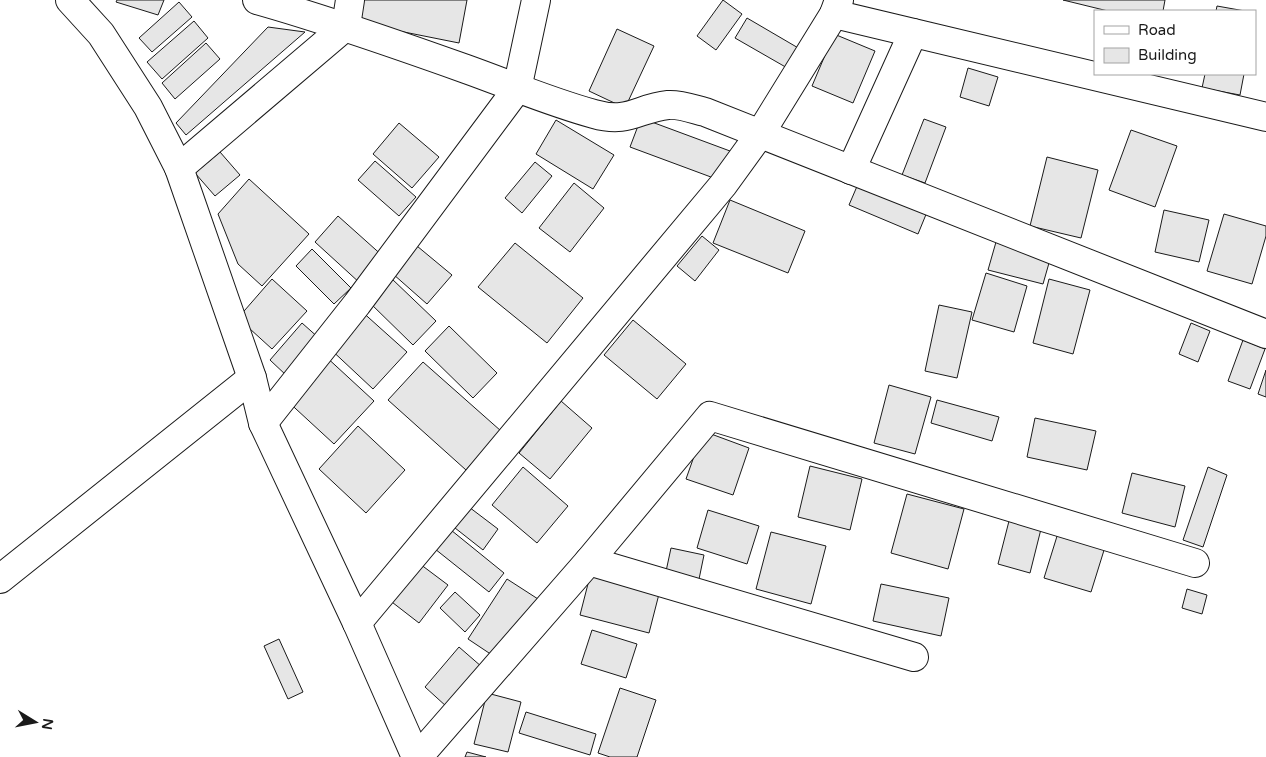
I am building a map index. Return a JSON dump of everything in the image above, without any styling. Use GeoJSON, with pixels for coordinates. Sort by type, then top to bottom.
{"type":"FeatureCollection","features":[{"type":"Feature","properties":{"kind":"street"},"geometry":{"type":"LineString","coordinates":[[70,0],[101,34],[148,107],[180,168],[252,378],[262,423],[357,624],[417,757],[589,561],[710,416],[1195,563]]}},
{"type":"Feature","properties":{"kind":"street"},"geometry":{"type":"LineString","coordinates":[[257,0],[348,13],[517,89],[611,118],[631,116],[668,105],[683,106],[705,112],[1266,334]]}},
{"type":"Feature","properties":{"kind":"street"},"geometry":{"type":"LineString","coordinates":[[262,423],[357,304],[517,89],[536,0]]}},
{"type":"Feature","properties":{"kind":"street"},"geometry":{"type":"LineString","coordinates":[[357,624],[723,185],[760,134],[836,7],[913,33],[1266,117]]}},
{"type":"Feature","properties":{"kind":"street"},"geometry":{"type":"LineString","coordinates":[[180,168],[348,13]]}},
{"type":"Feature","properties":{"kind":"street"},"geometry":{"type":"LineString","coordinates":[[851,170],[913,33]]}},
{"type":"Feature","properties":{"kind":"street"},"geometry":{"type":"LineString","coordinates":[[0,579],[252,378]]}},
{"type":"Feature","properties":{"kind":"street"},"geometry":{"type":"LineString","coordinates":[[589,561],[914,657]]}},
{"type":"Feature","properties":{"kind":"building"},"geometry":{"type":"Polygon","coordinates":[[[117,0],[164,0],[158,15],[116,2],[117,0]]]}},
{"type":"Feature","properties":{"kind":"building"},"geometry":{"type":"Polygon","coordinates":[[[358,0],[467,0],[459,43],[354,22],[358,0]]]}},
{"type":"Feature","properties":{"kind":"building"},"geometry":{"type":"Polygon","coordinates":[[[723,0],[742,14],[716,50],[697,36],[723,0]]]}},
{"type":"Feature","properties":{"kind":"building"},"geometry":{"type":"Polygon","coordinates":[[[1063,0],[1165,0],[1163,10],[1104,10],[1063,0]]]}},
{"type":"Feature","properties":{"kind":"building"},"geometry":{"type":"Polygon","coordinates":[[[179,2],[192,17],[152,52],[139,38],[179,2]]]}},
{"type":"Feature","properties":{"kind":"building"},"geometry":{"type":"Polygon","coordinates":[[[1217,6],[1239,10],[1216,10],[1217,6]]]}},
{"type":"Feature","properties":{"kind":"building"},"geometry":{"type":"Polygon","coordinates":[[[747,18],[800,49],[789,69],[735,38],[747,18]]]}},
{"type":"Feature","properties":{"kind":"building"},"geometry":{"type":"Polygon","coordinates":[[[194,21],[208,38],[162,79],[147,62],[194,21]]]}},
{"type":"Feature","properties":{"kind":"building"},"geometry":{"type":"Polygon","coordinates":[[[268,27],[305,32],[186,135],[176,123],[268,27]]]}},
{"type":"Feature","properties":{"kind":"building"},"geometry":{"type":"Polygon","coordinates":[[[617,29],[654,46],[625,108],[589,91],[617,29]]]}},
{"type":"Feature","properties":{"kind":"building"},"geometry":{"type":"Polygon","coordinates":[[[834,34],[875,51],[853,103],[812,86],[834,34]]]}},
{"type":"Feature","properties":{"kind":"building"},"geometry":{"type":"Polygon","coordinates":[[[206,43],[220,59],[175,99],[162,83],[206,43]]]}},
{"type":"Feature","properties":{"kind":"building"},"geometry":{"type":"Polygon","coordinates":[[[968,68],[998,77],[989,106],[960,97],[968,68]]]}},
{"type":"Feature","properties":{"kind":"building"},"geometry":{"type":"Polygon","coordinates":[[[1205,75],[1244,75],[1240,95],[1202,88],[1205,75]]]}},
{"type":"Feature","properties":{"kind":"building"},"geometry":{"type":"Polygon","coordinates":[[[641,118],[730,151],[719,180],[630,147],[641,118]]]}},
{"type":"Feature","properties":{"kind":"building"},"geometry":{"type":"Polygon","coordinates":[[[924,119],[946,127],[925,183],[902,175],[924,119]]]}},
{"type":"Feature","properties":{"kind":"building"},"geometry":{"type":"Polygon","coordinates":[[[556,120],[614,155],[593,189],[536,154],[556,120]]]}},
{"type":"Feature","properties":{"kind":"building"},"geometry":{"type":"Polygon","coordinates":[[[399,123],[439,157],[412,188],[373,154],[399,123]]]}},
{"type":"Feature","properties":{"kind":"building"},"geometry":{"type":"Polygon","coordinates":[[[1131,130],[1177,146],[1155,207],[1109,190],[1131,130]]]}},
{"type":"Feature","properties":{"kind":"building"},"geometry":{"type":"Polygon","coordinates":[[[220,152],[240,175],[215,196],[195,173],[220,152]]]}},
{"type":"Feature","properties":{"kind":"building"},"geometry":{"type":"Polygon","coordinates":[[[1047,157],[1098,170],[1081,238],[1030,226],[1047,157]]]}},
{"type":"Feature","properties":{"kind":"building"},"geometry":{"type":"Polygon","coordinates":[[[375,161],[416,197],[399,216],[358,180],[375,161]]]}},
{"type":"Feature","properties":{"kind":"building"},"geometry":{"type":"Polygon","coordinates":[[[535,162],[552,176],[522,213],[505,198],[535,162]]]}},
{"type":"Feature","properties":{"kind":"building"},"geometry":{"type":"Polygon","coordinates":[[[249,179],[309,234],[262,286],[238,264],[218,214],[249,179]]]}},
{"type":"Feature","properties":{"kind":"building"},"geometry":{"type":"Polygon","coordinates":[[[574,183],[604,208],[570,252],[539,228],[574,183]]]}},
{"type":"Feature","properties":{"kind":"building"},"geometry":{"type":"Polygon","coordinates":[[[858,184],[927,212],[918,234],[849,205],[858,184]]]}},
{"type":"Feature","properties":{"kind":"building"},"geometry":{"type":"Polygon","coordinates":[[[730,200],[805,231],[788,273],[713,243],[730,200]]]}},
{"type":"Feature","properties":{"kind":"building"},"geometry":{"type":"Polygon","coordinates":[[[1164,210],[1209,220],[1199,262],[1155,252],[1164,210]]]}},
{"type":"Feature","properties":{"kind":"building"},"geometry":{"type":"Polygon","coordinates":[[[1224,214],[1266,226],[1266,236],[1252,284],[1207,271],[1224,214]]]}},
{"type":"Feature","properties":{"kind":"building"},"geometry":{"type":"Polygon","coordinates":[[[338,216],[385,258],[361,284],[315,242],[338,216]]]}},
{"type":"Feature","properties":{"kind":"building"},"geometry":{"type":"Polygon","coordinates":[[[702,236],[719,250],[695,281],[677,266],[702,236]]]}},
{"type":"Feature","properties":{"kind":"building"},"geometry":{"type":"Polygon","coordinates":[[[996,242],[1051,256],[1043,284],[988,270],[996,242]]]}},
{"type":"Feature","properties":{"kind":"building"},"geometry":{"type":"Polygon","coordinates":[[[515,243],[583,298],[547,343],[478,287],[515,243]]]}},
{"type":"Feature","properties":{"kind":"building"},"geometry":{"type":"Polygon","coordinates":[[[417,246],[452,275],[427,304],[393,274],[417,246]]]}},
{"type":"Feature","properties":{"kind":"building"},"geometry":{"type":"Polygon","coordinates":[[[312,249],[351,288],[334,304],[296,266],[312,249]]]}},
{"type":"Feature","properties":{"kind":"building"},"geometry":{"type":"Polygon","coordinates":[[[986,273],[1027,286],[1014,332],[972,320],[986,273]]]}},
{"type":"Feature","properties":{"kind":"building"},"geometry":{"type":"Polygon","coordinates":[[[391,278],[436,321],[413,345],[369,302],[391,278]]]}},
{"type":"Feature","properties":{"kind":"building"},"geometry":{"type":"Polygon","coordinates":[[[272,279],[307,311],[272,349],[238,318],[272,279]]]}},
{"type":"Feature","properties":{"kind":"building"},"geometry":{"type":"Polygon","coordinates":[[[1049,279],[1090,290],[1073,354],[1033,343],[1049,279]]]}},
{"type":"Feature","properties":{"kind":"building"},"geometry":{"type":"Polygon","coordinates":[[[939,305],[972,312],[957,378],[925,371],[939,305]]]}},
{"type":"Feature","properties":{"kind":"building"},"geometry":{"type":"Polygon","coordinates":[[[359,309],[407,352],[373,389],[326,345],[359,309]]]}},
{"type":"Feature","properties":{"kind":"building"},"geometry":{"type":"Polygon","coordinates":[[[633,320],[686,364],[657,399],[604,355],[633,320]]]}},
{"type":"Feature","properties":{"kind":"building"},"geometry":{"type":"Polygon","coordinates":[[[302,323],[320,339],[287,376],[270,360],[302,323]]]}},
{"type":"Feature","properties":{"kind":"building"},"geometry":{"type":"Polygon","coordinates":[[[1191,323],[1210,331],[1198,362],[1179,354],[1191,323]]]}},
{"type":"Feature","properties":{"kind":"building"},"geometry":{"type":"Polygon","coordinates":[[[449,326],[497,373],[473,398],[425,351],[449,326]]]}},
{"type":"Feature","properties":{"kind":"building"},"geometry":{"type":"Polygon","coordinates":[[[1243,340],[1265,349],[1250,389],[1228,381],[1243,340]]]}},
{"type":"Feature","properties":{"kind":"building"},"geometry":{"type":"Polygon","coordinates":[[[323,354],[374,401],[334,444],[283,397],[323,354]]]}},
{"type":"Feature","properties":{"kind":"building"},"geometry":{"type":"Polygon","coordinates":[[[423,362],[501,431],[466,470],[388,400],[423,362]]]}},
{"type":"Feature","properties":{"kind":"building"},"geometry":{"type":"Polygon","coordinates":[[[1266,370],[1266,397],[1258,394],[1266,370]]]}},
{"type":"Feature","properties":{"kind":"building"},"geometry":{"type":"Polygon","coordinates":[[[889,385],[931,397],[915,454],[874,443],[889,385]]]}},
{"type":"Feature","properties":{"kind":"building"},"geometry":{"type":"Polygon","coordinates":[[[937,400],[999,417],[992,441],[931,423],[937,400]]]}},
{"type":"Feature","properties":{"kind":"building"},"geometry":{"type":"Polygon","coordinates":[[[561,401],[592,428],[550,479],[519,453],[561,401]]]}},
{"type":"Feature","properties":{"kind":"building"},"geometry":{"type":"Polygon","coordinates":[[[1035,418],[1096,431],[1087,470],[1027,457],[1035,418]]]}},
{"type":"Feature","properties":{"kind":"building"},"geometry":{"type":"Polygon","coordinates":[[[358,426],[405,470],[366,513],[319,469],[358,426]]]}},
{"type":"Feature","properties":{"kind":"building"},"geometry":{"type":"Polygon","coordinates":[[[703,431],[749,448],[733,495],[686,479],[703,431]]]}},
{"type":"Feature","properties":{"kind":"building"},"geometry":{"type":"Polygon","coordinates":[[[810,466],[862,479],[850,530],[798,517],[810,466]]]}},
{"type":"Feature","properties":{"kind":"building"},"geometry":{"type":"Polygon","coordinates":[[[523,467],[568,506],[537,543],[492,505],[523,467]]]}},
{"type":"Feature","properties":{"kind":"building"},"geometry":{"type":"Polygon","coordinates":[[[1208,467],[1227,475],[1203,547],[1183,540],[1208,467]]]}},
{"type":"Feature","properties":{"kind":"building"},"geometry":{"type":"Polygon","coordinates":[[[1132,473],[1185,486],[1175,527],[1122,513],[1132,473]]]}},
{"type":"Feature","properties":{"kind":"building"},"geometry":{"type":"Polygon","coordinates":[[[907,494],[964,509],[948,569],[891,553],[907,494]]]}},
{"type":"Feature","properties":{"kind":"building"},"geometry":{"type":"Polygon","coordinates":[[[465,504],[498,529],[483,550],[450,524],[465,504]]]}},
{"type":"Feature","properties":{"kind":"building"},"geometry":{"type":"Polygon","coordinates":[[[708,510],[759,526],[747,564],[697,548],[708,510]]]}},
{"type":"Feature","properties":{"kind":"building"},"geometry":{"type":"Polygon","coordinates":[[[1009,521],[1041,529],[1030,573],[998,564],[1009,521]]]}},
{"type":"Feature","properties":{"kind":"building"},"geometry":{"type":"Polygon","coordinates":[[[446,526],[504,573],[489,592],[430,545],[446,526]]]}},
{"type":"Feature","properties":{"kind":"building"},"geometry":{"type":"Polygon","coordinates":[[[771,532],[826,546],[811,604],[756,589],[771,532]]]}},
{"type":"Feature","properties":{"kind":"building"},"geometry":{"type":"Polygon","coordinates":[[[1058,533],[1105,547],[1091,592],[1044,578],[1058,533]]]}},
{"type":"Feature","properties":{"kind":"building"},"geometry":{"type":"Polygon","coordinates":[[[671,548],[704,555],[698,584],[665,576],[671,548]]]}},
{"type":"Feature","properties":{"kind":"building"},"geometry":{"type":"Polygon","coordinates":[[[416,561],[448,585],[419,623],[388,599],[416,561]]]}},
{"type":"Feature","properties":{"kind":"building"},"geometry":{"type":"Polygon","coordinates":[[[590,576],[659,594],[649,633],[580,615],[590,576]]]}},
{"type":"Feature","properties":{"kind":"building"},"geometry":{"type":"Polygon","coordinates":[[[507,579],[538,599],[498,659],[468,639],[507,579]]]}},
{"type":"Feature","properties":{"kind":"building"},"geometry":{"type":"Polygon","coordinates":[[[881,584],[949,598],[941,636],[873,621],[881,584]]]}},
{"type":"Feature","properties":{"kind":"building"},"geometry":{"type":"Polygon","coordinates":[[[1187,589],[1207,595],[1202,614],[1182,608],[1187,589]]]}},
{"type":"Feature","properties":{"kind":"building"},"geometry":{"type":"Polygon","coordinates":[[[455,592],[480,615],[465,632],[440,608],[455,592]]]}},
{"type":"Feature","properties":{"kind":"building"},"geometry":{"type":"Polygon","coordinates":[[[592,630],[637,644],[626,678],[581,664],[592,630]]]}},
{"type":"Feature","properties":{"kind":"building"},"geometry":{"type":"Polygon","coordinates":[[[279,639],[303,692],[288,699],[264,646],[279,639]]]}},
{"type":"Feature","properties":{"kind":"building"},"geometry":{"type":"Polygon","coordinates":[[[459,647],[482,667],[447,707],[425,687],[459,647]]]}},
{"type":"Feature","properties":{"kind":"building"},"geometry":{"type":"Polygon","coordinates":[[[620,688],[656,700],[637,757],[610,757],[598,753],[620,688]]]}},
{"type":"Feature","properties":{"kind":"building"},"geometry":{"type":"Polygon","coordinates":[[[487,693],[521,702],[508,752],[474,744],[487,693]]]}},
{"type":"Feature","properties":{"kind":"building"},"geometry":{"type":"Polygon","coordinates":[[[526,712],[596,734],[590,755],[519,733],[526,712]]]}},
{"type":"Feature","properties":{"kind":"building"},"geometry":{"type":"Polygon","coordinates":[[[467,752],[486,757],[465,757],[467,752]]]}}]}
